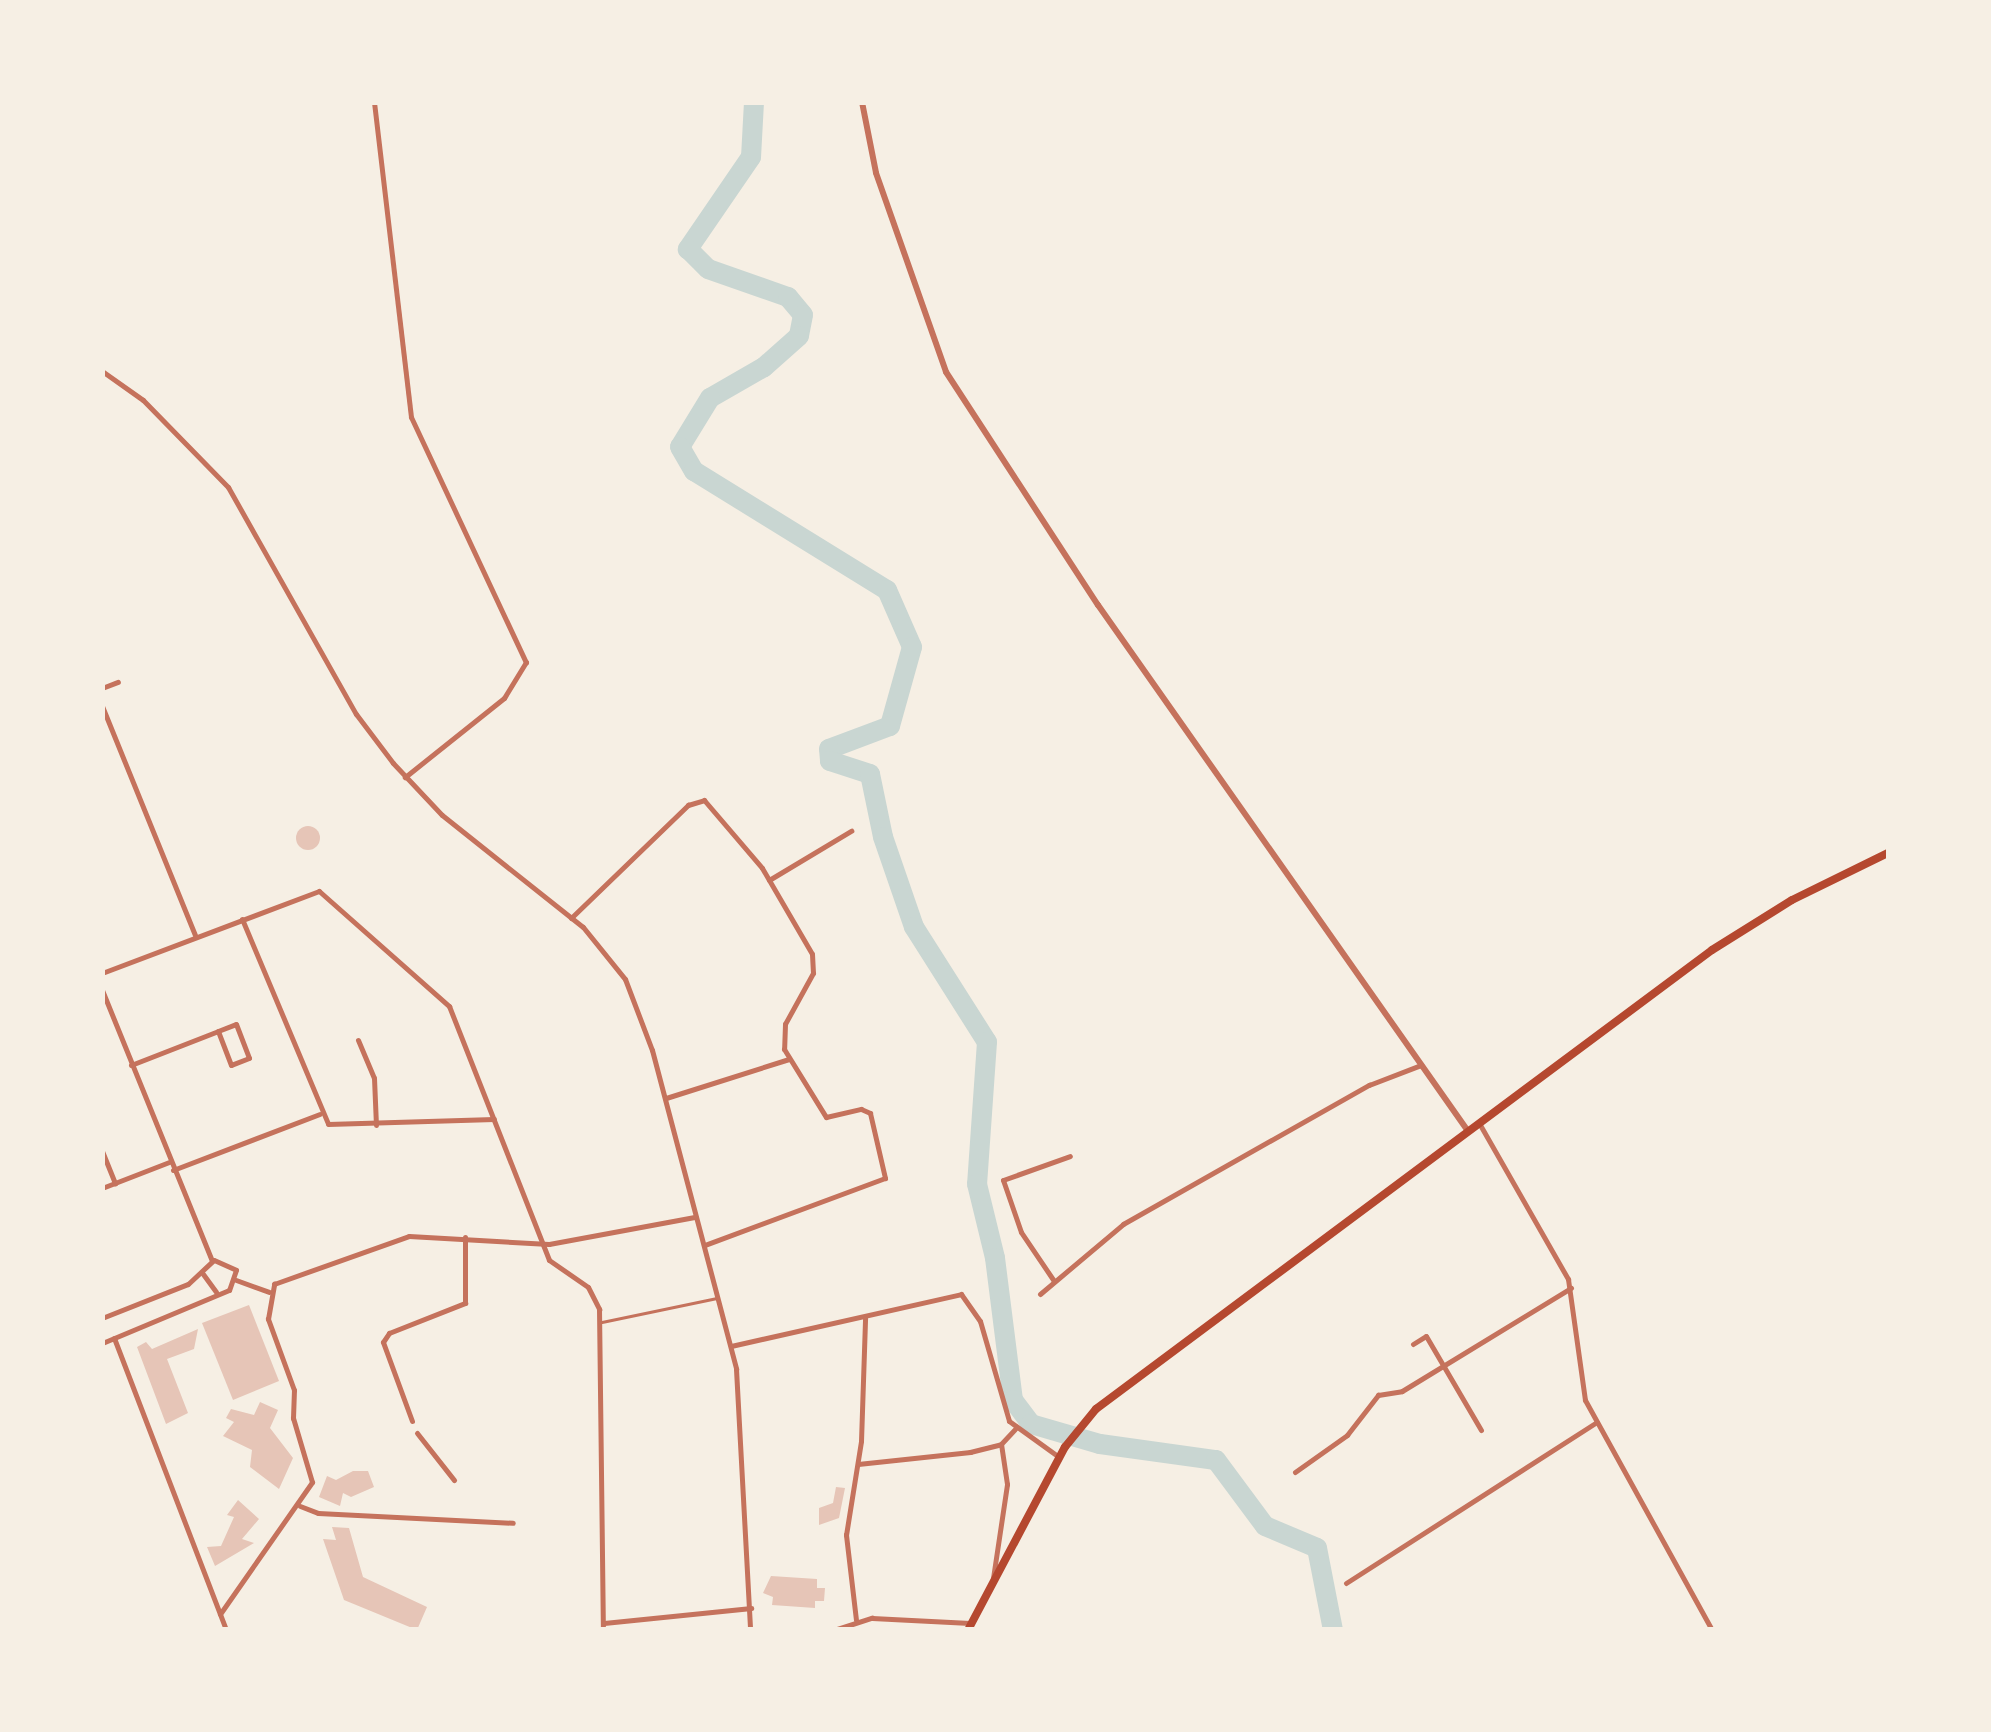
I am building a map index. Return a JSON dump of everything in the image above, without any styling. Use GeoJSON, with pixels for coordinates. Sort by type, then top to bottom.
{"type":"FeatureCollection","features":[{"type":"Feature","properties":{"kind":"main road"},"geometry":{"type":"LineString","coordinates":[[969,1626],[1064,1446],[1082,1423],[1746,927],[1888,853]]}},
{"type":"Feature","properties":{"kind":"street"},"geometry":{"type":"LineString","coordinates":[[374,102],[403,372],[422,450],[524,650],[522,676],[504,698],[405,776]]}},
{"type":"Feature","properties":{"kind":"street"},"geometry":{"type":"LineString","coordinates":[[862,102],[870,152],[900,243],[938,353],[960,394],[1106,616],[1468,1131]]}},
{"type":"Feature","properties":{"kind":"street"},"geometry":{"type":"LineString","coordinates":[[102,370],[151,407],[233,494],[356,714],[405,776],[442,815],[571,918],[625,979],[666,1098],[731,1346],[740,1395],[750,1630]]}},
{"type":"Feature","properties":{"kind":"street"},"geometry":{"type":"LineString","coordinates":[[102,688],[118,682]]}},
{"type":"Feature","properties":{"kind":"street"},"geometry":{"type":"LineString","coordinates":[[102,706],[196,937]]}},
{"type":"Feature","properties":{"kind":"street"},"geometry":{"type":"LineString","coordinates":[[571,918],[700,800],[715,808],[770,880],[814,964],[784,1028],[789,1059],[826,1118],[868,1110],[886,1168],[880,1184],[705,1244]]}},
{"type":"Feature","properties":{"kind":"street"},"geometry":{"type":"LineString","coordinates":[[770,880],[851,830]]}},
{"type":"Feature","properties":{"kind":"street"},"geometry":{"type":"LineString","coordinates":[[102,973],[310,892],[331,897],[449,1006],[543,1244],[554,1266],[588,1286],[601,1322],[603,1626],[751,1608]]}},
{"type":"Feature","properties":{"kind":"street"},"geometry":{"type":"LineString","coordinates":[[242,918],[320,1114],[336,1126],[494,1119]]}},
{"type":"Feature","properties":{"kind":"street"},"geometry":{"type":"LineString","coordinates":[[102,990],[212,1260]]}},
{"type":"Feature","properties":{"kind":"street"},"geometry":{"type":"LineString","coordinates":[[132,1065],[218,1031],[236,1024],[249,1058],[231,1065],[218,1031]]}},
{"type":"Feature","properties":{"kind":"street"},"geometry":{"type":"LineString","coordinates":[[358,1040],[374,1078],[376,1125]]}},
{"type":"Feature","properties":{"kind":"street"},"geometry":{"type":"LineString","coordinates":[[666,1098],[789,1059]]}},
{"type":"Feature","properties":{"kind":"street"},"geometry":{"type":"LineString","coordinates":[[1040,1294],[1123,1224],[1370,1084],[1421,1065]]}},
{"type":"Feature","properties":{"kind":"street"},"geometry":{"type":"LineString","coordinates":[[173,1170],[320,1114]]}},
{"type":"Feature","properties":{"kind":"street"},"geometry":{"type":"LineString","coordinates":[[1479,1123],[1571,1288],[1576,1371],[1597,1422],[1712,1630]]}},
{"type":"Feature","properties":{"kind":"street"},"geometry":{"type":"LineString","coordinates":[[102,1151],[115,1183]]}},
{"type":"Feature","properties":{"kind":"street"},"geometry":{"type":"LineString","coordinates":[[1054,1281],[1021,1232],[1003,1180],[1070,1156]]}},
{"type":"Feature","properties":{"kind":"street"},"geometry":{"type":"LineString","coordinates":[[102,1188],[170,1162]]}},
{"type":"Feature","properties":{"kind":"street"},"geometry":{"type":"LineString","coordinates":[[220,1614],[250,1565],[300,1506],[313,1476],[293,1418],[294,1390],[268,1319],[270,1292],[278,1282],[382,1241],[465,1236],[543,1244],[695,1217]]}},
{"type":"Feature","properties":{"kind":"street"},"geometry":{"type":"LineString","coordinates":[[412,1421],[384,1339],[464,1302],[465,1236]]}},
{"type":"Feature","properties":{"kind":"street"},"geometry":{"type":"LineString","coordinates":[[102,1318],[204,1271],[212,1260]]}},
{"type":"Feature","properties":{"kind":"street"},"geometry":{"type":"LineString","coordinates":[[212,1260],[229,1262],[236,1280],[270,1292]]}},
{"type":"Feature","properties":{"kind":"street"},"geometry":{"type":"LineString","coordinates":[[204,1271],[206,1286],[221,1292]]}},
{"type":"Feature","properties":{"kind":"street"},"geometry":{"type":"LineString","coordinates":[[102,1343],[221,1292],[236,1280]]}},
{"type":"Feature","properties":{"kind":"street"},"geometry":{"type":"LineString","coordinates":[[1295,1472],[1348,1436],[1378,1395],[1402,1391],[1571,1288]]}},
{"type":"Feature","properties":{"kind":"street"},"geometry":{"type":"LineString","coordinates":[[731,1346],[865,1318],[954,1294],[967,1298],[980,1322],[1000,1403],[1016,1428],[1059,1456]]}},
{"type":"Feature","properties":{"kind":"street"},"geometry":{"type":"LineString","coordinates":[[856,1620],[846,1535],[858,1464],[865,1318]]}},
{"type":"Feature","properties":{"kind":"street"},"geometry":{"type":"LineString","coordinates":[[1413,1344],[1426,1336],[1481,1430]]}},
{"type":"Feature","properties":{"kind":"street"},"geometry":{"type":"LineString","coordinates":[[114,1338],[226,1630]]}},
{"type":"Feature","properties":{"kind":"street"},"geometry":{"type":"LineString","coordinates":[[1346,1583],[1597,1422]]}},
{"type":"Feature","properties":{"kind":"street"},"geometry":{"type":"LineString","coordinates":[[858,1464],[1001,1444],[1016,1428]]}},
{"type":"Feature","properties":{"kind":"street"},"geometry":{"type":"LineString","coordinates":[[417,1433],[454,1480]]}},
{"type":"Feature","properties":{"kind":"street"},"geometry":{"type":"LineString","coordinates":[[993,1578],[1006,1490],[1001,1444]]}},
{"type":"Feature","properties":{"kind":"street"},"geometry":{"type":"LineString","coordinates":[[300,1506],[318,1514],[513,1523]]}},
{"type":"Feature","properties":{"kind":"street"},"geometry":{"type":"LineString","coordinates":[[834,1630],[856,1620],[969,1626]]}},
{"type":"Feature","properties":{"kind":"lane"},"geometry":{"type":"LineString","coordinates":[[601,1322],[719,1298]]}},
{"type":"Feature","properties":{"kind":"building"},"geometry":{"type":"Polygon","coordinates":[[[308,826],[320,838],[308,850],[296,838],[308,826]]]}},
{"type":"Feature","properties":{"kind":"building"},"geometry":{"type":"Polygon","coordinates":[[[249,1305],[279,1381],[233,1400],[202,1323],[249,1305]]]}},
{"type":"Feature","properties":{"kind":"building"},"geometry":{"type":"Polygon","coordinates":[[[198,1329],[194,1349],[167,1359],[188,1413],[166,1424],[137,1347],[146,1342],[152,1349],[198,1329]]]}},
{"type":"Feature","properties":{"kind":"building"},"geometry":{"type":"Polygon","coordinates":[[[260,1402],[278,1410],[270,1428],[293,1458],[279,1489],[250,1467],[252,1450],[223,1436],[234,1422],[226,1418],[231,1409],[254,1415],[260,1402]]]}},
{"type":"Feature","properties":{"kind":"building"},"geometry":{"type":"Polygon","coordinates":[[[353,1471],[368,1471],[374,1487],[351,1497],[343,1493],[340,1506],[319,1497],[327,1476],[336,1480],[353,1471]]]}},
{"type":"Feature","properties":{"kind":"building"},"geometry":{"type":"Polygon","coordinates":[[[836,1487],[845,1488],[839,1518],[819,1525],[819,1508],[833,1503],[836,1487]]]}},
{"type":"Feature","properties":{"kind":"building"},"geometry":{"type":"Polygon","coordinates":[[[238,1500],[259,1519],[242,1539],[254,1543],[215,1566],[207,1547],[221,1546],[234,1517],[227,1515],[238,1500]]]}},
{"type":"Feature","properties":{"kind":"building"},"geometry":{"type":"Polygon","coordinates":[[[332,1527],[349,1528],[363,1577],[427,1607],[417,1630],[344,1600],[323,1539],[336,1540],[332,1527]]]}},
{"type":"Feature","properties":{"kind":"building"},"geometry":{"type":"Polygon","coordinates":[[[771,1576],[817,1579],[817,1588],[825,1588],[824,1601],[815,1601],[815,1608],[772,1605],[773,1597],[763,1593],[771,1576]]]}},
{"type":"Feature","properties":{"kind":"waterway"},"geometry":{"type":"LineString","coordinates":[[754,102],[751,157],[688,249],[708,269],[788,297],[803,315],[799,336],[764,367],[710,398],[680,447],[694,471],[887,590],[912,647],[890,726],[829,749],[830,761],[870,774],[883,837],[914,927],[987,1042],[977,1184],[995,1258],[1013,1400],[1031,1424],[1100,1444],[1216,1460],[1265,1526],[1317,1548],[1333,1630]]}}]}
